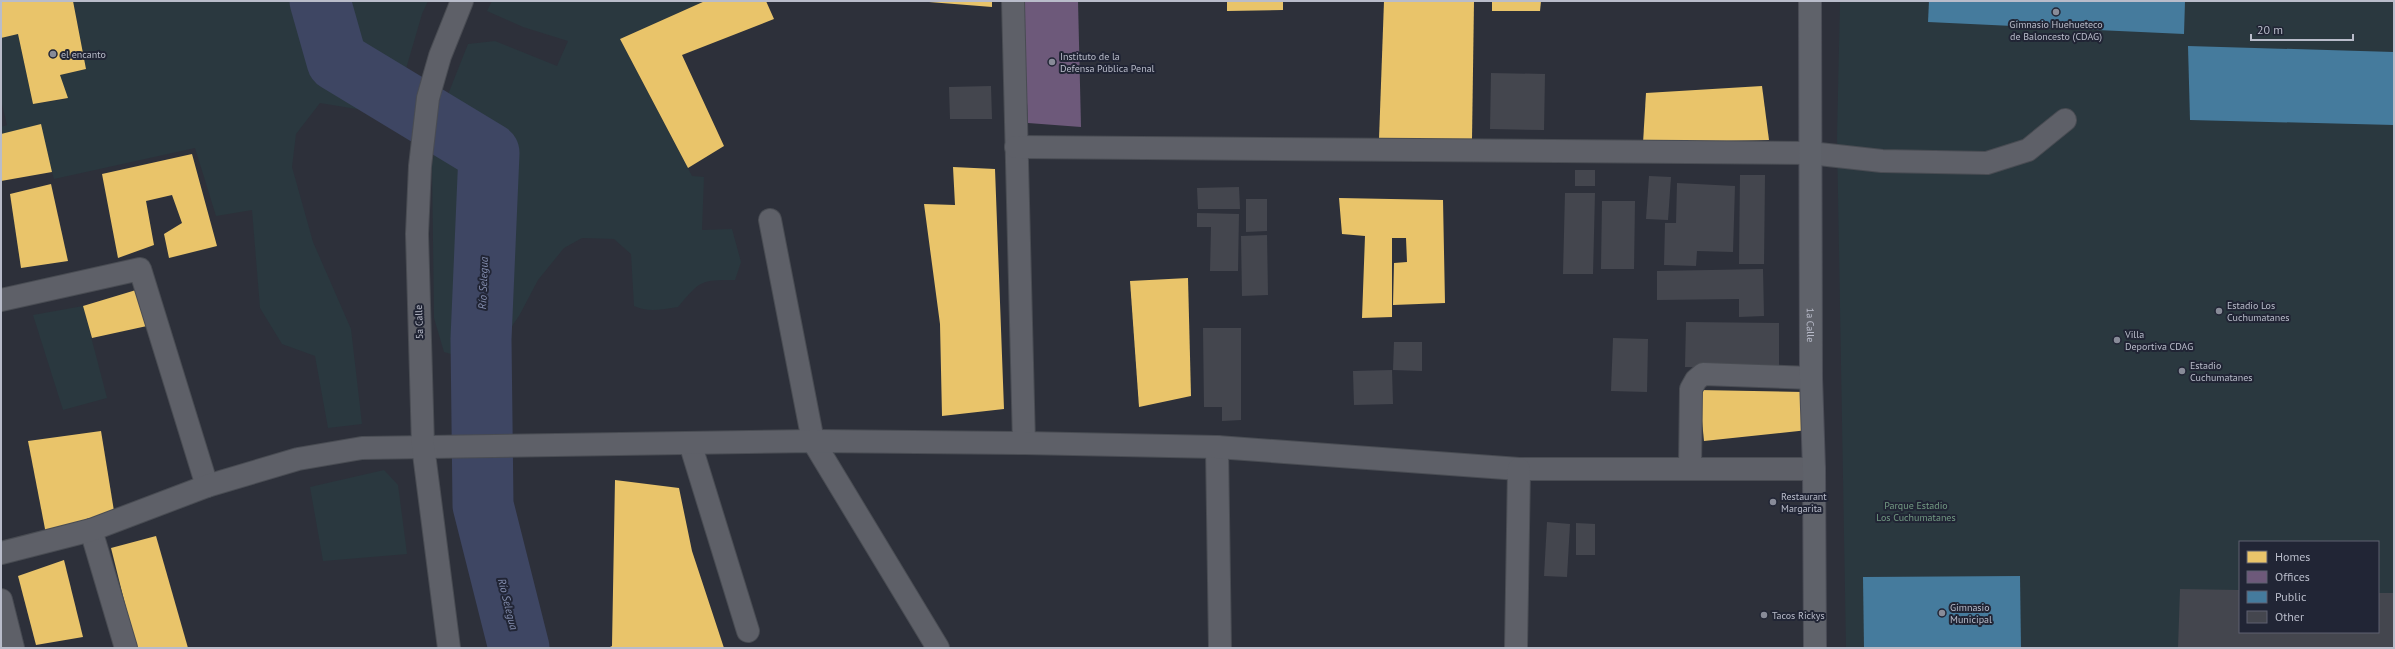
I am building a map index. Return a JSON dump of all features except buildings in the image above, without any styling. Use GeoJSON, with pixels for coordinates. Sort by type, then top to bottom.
{"type":"FeatureCollection","features":[{"type":"Feature","properties":{"kind":"main road","name":"1a Calle"},"geometry":{"type":"LineString","coordinates":[[1810,1],[1811,378],[1814,469],[1815,648]]}},
{"type":"Feature","properties":{"kind":"street","name":"5a Calle"},"geometry":{"type":"LineString","coordinates":[[449,648],[423,446],[418,312],[417,234],[420,166],[428,98],[440,56],[462,1]]}},
{"type":"Feature","properties":{"kind":"street"},"geometry":{"type":"LineString","coordinates":[[1013,1],[1024,443]]}},
{"type":"Feature","properties":{"kind":"street"},"geometry":{"type":"LineString","coordinates":[[1016,147],[1810,153],[1882,161],[1987,163],[2028,150],[2065,120]]}},
{"type":"Feature","properties":{"kind":"street"},"geometry":{"type":"LineString","coordinates":[[770,220],[813,441],[938,648]]}},
{"type":"Feature","properties":{"kind":"street"},"geometry":{"type":"LineString","coordinates":[[1,300],[140,270],[207,486]]}},
{"type":"Feature","properties":{"kind":"street"},"geometry":{"type":"LineString","coordinates":[[1690,469],[1691,389],[1696,380],[1703,374],[1811,378]]}},
{"type":"Feature","properties":{"kind":"street"},"geometry":{"type":"LineString","coordinates":[[1,553],[91,530],[207,486],[298,459],[362,448],[813,441],[1024,443],[1217,447],[1519,469],[1814,469]]}},
{"type":"Feature","properties":{"kind":"street"},"geometry":{"type":"LineString","coordinates":[[690,443],[748,631]]}},
{"type":"Feature","properties":{"kind":"street"},"geometry":{"type":"LineString","coordinates":[[1217,447],[1220,648]]}},
{"type":"Feature","properties":{"kind":"street"},"geometry":{"type":"LineString","coordinates":[[1516,648],[1519,469]]}},
{"type":"Feature","properties":{"kind":"street"},"geometry":{"type":"LineString","coordinates":[[91,530],[126,648]]}},
{"type":"Feature","properties":{"kind":"street"},"geometry":{"type":"LineString","coordinates":[[1,600],[13,648]]}},
{"type":"Feature","properties":{"kind":"green space"},"geometry":{"type":"Polygon","coordinates":[[[73,1],[428,1],[422,14],[401,86],[412,93],[403,110],[395,107],[393,115],[320,103],[296,134],[292,167],[313,242],[351,329],[362,424],[328,428],[315,356],[282,344],[260,308],[252,210],[216,216],[195,148],[54,179],[52,172],[1,134],[1,127],[7,125],[1,100],[1,38],[18,34],[33,104],[67,99],[60,75],[86,69],[73,1]]]}},
{"type":"Feature","properties":{"kind":"green space"},"geometry":{"type":"Polygon","coordinates":[[[492,1],[705,1],[620,39],[692,176],[704,177],[702,230],[732,229],[741,262],[735,280],[715,280],[702,283],[692,291],[678,307],[656,310],[639,308],[634,306],[631,254],[614,239],[582,238],[564,248],[538,280],[519,316],[499,345],[458,356],[444,352],[434,318],[432,164],[447,97],[468,44],[495,41],[557,66],[568,41],[523,27],[487,11],[492,1]]]}},
{"type":"Feature","properties":{"kind":"green space","name":"Estadio Cuchumatanes"},"geometry":{"type":"Polygon","coordinates":[[[1840,1],[2394,1],[2394,648],[1846,648],[1837,137],[1840,1]]]}},
{"type":"Feature","properties":{"kind":"green space"},"geometry":{"type":"Polygon","coordinates":[[[83,306],[107,398],[63,410],[33,315],[83,306]]]}},
{"type":"Feature","properties":{"kind":"green space"},"geometry":{"type":"Polygon","coordinates":[[[384,470],[398,485],[407,554],[323,561],[310,487],[384,470]]]}},
{"type":"Feature","properties":{"kind":"waterway","name":"Río Selegua"},"geometry":{"type":"LineString","coordinates":[[320,1],[337,61],[489,153],[481,339],[483,505],[519,648]]}},
{"type":"Feature","properties":{"kind":"place","name":"Gimnasio Huehueteco de Baloncesto (CDAG)"},"geometry":{"type":"Point","coordinates":[2056,12]}},
{"type":"Feature","properties":{"kind":"place","name":"el encanto"},"geometry":{"type":"Point","coordinates":[53,54]}},
{"type":"Feature","properties":{"kind":"place","name":"Instituto de la Defensa Pública Penal"},"geometry":{"type":"Point","coordinates":[1052,62]}},
{"type":"Feature","properties":{"kind":"place","name":"Estadio Los Cuchumatanes"},"geometry":{"type":"Point","coordinates":[2219,311]}},
{"type":"Feature","properties":{"kind":"place","name":"Villa Deportiva CDAG"},"geometry":{"type":"Point","coordinates":[2117,340]}},
{"type":"Feature","properties":{"kind":"place","name":"Estadio Cuchumatanes"},"geometry":{"type":"Point","coordinates":[2182,371]}},
{"type":"Feature","properties":{"kind":"place","name":"Restaurant Margarita"},"geometry":{"type":"Point","coordinates":[1773,502]}},
{"type":"Feature","properties":{"kind":"place","name":"Gimnasio Municipal"},"geometry":{"type":"Point","coordinates":[1942,613]}},
{"type":"Feature","properties":{"kind":"place","name":"Tacos Rickys"},"geometry":{"type":"Point","coordinates":[1764,615]}},
{"type":"Feature","properties":{"kind":"park label","name":"Parque Estadio Los Cuchumatanes"},"geometry":{"type":"Point","coordinates":[1916,510]}}]}
